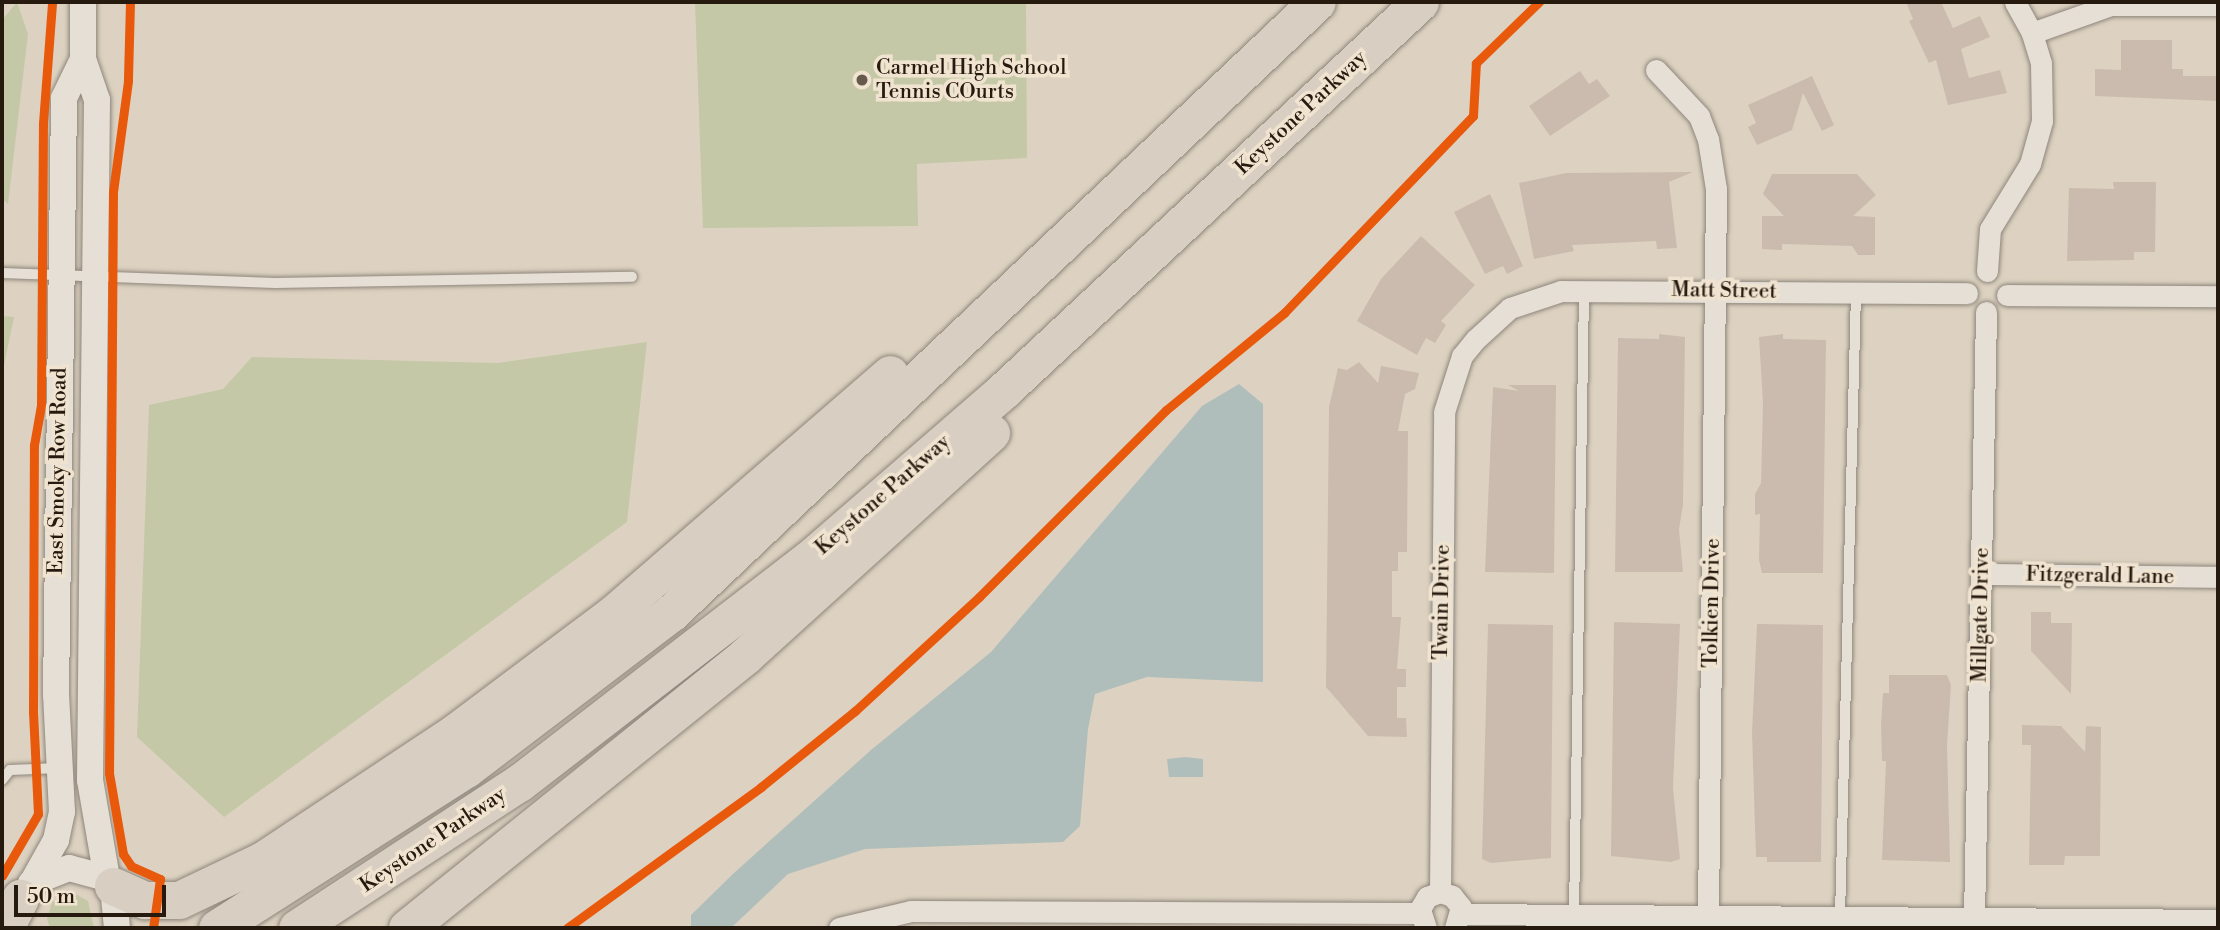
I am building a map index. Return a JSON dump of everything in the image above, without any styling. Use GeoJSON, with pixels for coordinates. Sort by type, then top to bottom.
{"type":"FeatureCollection","features":[{"type":"Feature","properties":{"kind":"highway","name":"Keystone Parkway"},"geometry":{"type":"LineString","coordinates":[[218,928],[446,783],[643,637],[755,538],[1157,151],[1317,2]]}},
{"type":"Feature","properties":{"kind":"highway","name":"Keystone Parkway"},"geometry":{"type":"LineString","coordinates":[[297,928],[519,783],[809,559],[1025,371],[1422,2]]}},
{"type":"Feature","properties":{"kind":"highway"},"geometry":{"type":"LineString","coordinates":[[407,928],[746,655],[891,528],[1132,298],[1422,2]]}},
{"type":"Feature","properties":{"kind":"highway"},"geometry":{"type":"LineString","coordinates":[[110,882],[158,902],[207,891],[263,860],[457,731],[641,592],[981,292],[1157,151]]}},
{"type":"Feature","properties":{"kind":"street","name":"East Smoky Row Road"},"geometry":{"type":"LineString","coordinates":[[83,2],[83,59],[97,100],[89,767],[93,819],[110,882],[117,928]]}},
{"type":"Feature","properties":{"kind":"street"},"geometry":{"type":"LineString","coordinates":[[1987,271],[1990,229],[2030,164],[2042,121],[2041,63],[2032,33],[2015,2]]}},
{"type":"Feature","properties":{"kind":"street"},"geometry":{"type":"LineString","coordinates":[[2032,33],[2111,5],[2218,5]]}},
{"type":"Feature","properties":{"kind":"street","name":"East Smoky Row Road"},"geometry":{"type":"LineString","coordinates":[[21,909],[60,827],[60,275],[64,98],[83,59]]}},
{"type":"Feature","properties":{"kind":"street","name":"Tolkien Drive"},"geometry":{"type":"LineString","coordinates":[[1656,69],[1699,116],[1708,139],[1716,189],[1708,916]]}},
{"type":"Feature","properties":{"kind":"street"},"geometry":{"type":"LineString","coordinates":[[1987,271],[2003,279],[2007,295],[1998,309],[1986,312],[1974,308],[1967,293],[1972,278],[1987,271]]}},
{"type":"Feature","properties":{"kind":"street","name":"Matt Street"},"geometry":{"type":"LineString","coordinates":[[1489,324],[1534,296],[1584,289],[1967,293]]}},
{"type":"Feature","properties":{"kind":"street"},"geometry":{"type":"LineString","coordinates":[[2007,295],[2218,296]]}},
{"type":"Feature","properties":{"kind":"street","name":"Millgate Drive"},"geometry":{"type":"LineString","coordinates":[[1974,917],[1986,312]]}},
{"type":"Feature","properties":{"kind":"street","name":"Twain Drive"},"geometry":{"type":"LineString","coordinates":[[1440,892],[1444,412],[1462,356],[1489,324]]}},
{"type":"Feature","properties":{"kind":"street","name":"Fitzgerald Lane"},"geometry":{"type":"LineString","coordinates":[[1982,574],[2218,577]]}},
{"type":"Feature","properties":{"kind":"street"},"geometry":{"type":"LineString","coordinates":[[21,909],[69,867],[110,882]]}},
{"type":"Feature","properties":{"kind":"street"},"geometry":{"type":"LineString","coordinates":[[839,928],[911,911],[1423,921],[1427,897],[1440,892],[1457,901],[1458,921],[1574,914],[2218,920]]}},
{"type":"Feature","properties":{"kind":"lane"},"geometry":{"type":"LineString","coordinates":[[2,273],[275,283],[632,277]]}},
{"type":"Feature","properties":{"kind":"lane"},"geometry":{"type":"LineString","coordinates":[[1574,914],[1584,289]]}},
{"type":"Feature","properties":{"kind":"lane"},"geometry":{"type":"LineString","coordinates":[[1840,916],[1856,292]]}},
{"type":"Feature","properties":{"kind":"lane"},"geometry":{"type":"LineString","coordinates":[[2,780],[10,770],[59,768]]}},
{"type":"Feature","properties":{"kind":"green space"},"geometry":{"type":"Polygon","coordinates":[[[17,2],[28,34],[8,204],[2,199],[2,20],[17,2]]]}},
{"type":"Feature","properties":{"kind":"green space","name":"Carmel High School Tennis COurts"},"geometry":{"type":"Polygon","coordinates":[[[695,2],[1026,2],[1027,158],[917,164],[918,226],[703,228],[695,2]]]}},
{"type":"Feature","properties":{"kind":"green space"},"geometry":{"type":"Polygon","coordinates":[[[2,316],[14,317],[2,375],[2,316]]]}},
{"type":"Feature","properties":{"kind":"green space"},"geometry":{"type":"Polygon","coordinates":[[[647,342],[627,522],[224,817],[137,737],[149,405],[223,389],[252,357],[498,363],[647,342]]]}},
{"type":"Feature","properties":{"kind":"green space"},"geometry":{"type":"Polygon","coordinates":[[[72,892],[88,901],[94,928],[50,928],[47,919],[52,902],[72,892]]]}},
{"type":"Feature","properties":{"kind":"shaded area"},"geometry":{"type":"Polygon","coordinates":[[[1239,384],[1263,404],[1263,682],[1147,677],[1095,694],[1088,729],[1080,826],[1063,842],[865,849],[788,874],[731,928],[691,928],[691,915],[734,873],[871,750],[991,652],[1202,406],[1239,384]]]}},
{"type":"Feature","properties":{"kind":"shaded area"},"geometry":{"type":"Polygon","coordinates":[[[1167,759],[1203,759],[1203,777],[1169,777],[1167,759]]]}},
{"type":"Feature","properties":{"kind":"building"},"geometry":{"type":"Polygon","coordinates":[[[1906,2],[1941,2],[1953,28],[1980,16],[1990,37],[1961,49],[1969,78],[2000,70],[2007,93],[1948,105],[1936,60],[1929,63],[1909,21],[1913,19],[1906,2]]]}},
{"type":"Feature","properties":{"kind":"building"},"geometry":{"type":"Polygon","coordinates":[[[2121,40],[2172,40],[2172,69],[2183,69],[2183,76],[2218,76],[2218,101],[2095,96],[2095,69],[2121,70],[2121,40]]]}},
{"type":"Feature","properties":{"kind":"building"},"geometry":{"type":"Polygon","coordinates":[[[1580,71],[1589,84],[1597,79],[1610,96],[1550,136],[1529,106],[1580,71]]]}},
{"type":"Feature","properties":{"kind":"building"},"geometry":{"type":"Polygon","coordinates":[[[1812,76],[1834,125],[1822,131],[1803,93],[1792,130],[1757,145],[1748,127],[1756,123],[1748,105],[1812,76]]]}},
{"type":"Feature","properties":{"kind":"building"},"geometry":{"type":"Polygon","coordinates":[[[1693,172],[1669,182],[1677,248],[1657,249],[1656,241],[1572,245],[1574,251],[1534,259],[1519,183],[1566,173],[1693,172]]]}},
{"type":"Feature","properties":{"kind":"building"},"geometry":{"type":"Polygon","coordinates":[[[1772,174],[1857,174],[1876,195],[1853,216],[1875,217],[1875,255],[1858,255],[1852,246],[1782,244],[1782,250],[1762,249],[1762,216],[1784,216],[1763,194],[1772,174]]]}},
{"type":"Feature","properties":{"kind":"building"},"geometry":{"type":"Polygon","coordinates":[[[2113,182],[2156,182],[2155,252],[2134,252],[2134,260],[2067,261],[2069,188],[2114,189],[2113,182]]]}},
{"type":"Feature","properties":{"kind":"building"},"geometry":{"type":"Polygon","coordinates":[[[1490,194],[1523,266],[1507,274],[1503,266],[1485,274],[1454,212],[1490,194]]]}},
{"type":"Feature","properties":{"kind":"building"},"geometry":{"type":"Polygon","coordinates":[[[1421,236],[1475,285],[1441,321],[1446,325],[1435,343],[1426,338],[1417,355],[1357,321],[1381,279],[1421,236]]]}},
{"type":"Feature","properties":{"kind":"building"},"geometry":{"type":"Polygon","coordinates":[[[1659,334],[1685,337],[1683,505],[1679,529],[1683,572],[1615,572],[1618,338],[1659,339],[1659,334]]]}},
{"type":"Feature","properties":{"kind":"building"},"geometry":{"type":"Polygon","coordinates":[[[1783,334],[1783,339],[1826,340],[1823,573],[1762,573],[1759,560],[1760,514],[1755,515],[1755,494],[1761,483],[1763,404],[1759,337],[1783,334]]]}},
{"type":"Feature","properties":{"kind":"building"},"geometry":{"type":"Polygon","coordinates":[[[1359,362],[1378,383],[1381,366],[1419,373],[1415,389],[1405,394],[1398,431],[1408,431],[1407,552],[1398,552],[1398,571],[1392,571],[1392,617],[1401,617],[1397,669],[1406,669],[1406,687],[1397,687],[1397,718],[1406,718],[1407,737],[1368,736],[1326,687],[1329,407],[1338,368],[1347,370],[1359,362]]]}},
{"type":"Feature","properties":{"kind":"building"},"geometry":{"type":"Polygon","coordinates":[[[1508,385],[1556,385],[1554,573],[1485,572],[1493,387],[1519,391],[1508,385]]]}},
{"type":"Feature","properties":{"kind":"building"},"geometry":{"type":"Polygon","coordinates":[[[2031,612],[2051,612],[2051,623],[2072,623],[2071,694],[2031,651],[2031,612]]]}},
{"type":"Feature","properties":{"kind":"building"},"geometry":{"type":"Polygon","coordinates":[[[1614,622],[1680,624],[1673,788],[1680,859],[1671,862],[1611,856],[1614,622]]]}},
{"type":"Feature","properties":{"kind":"building"},"geometry":{"type":"Polygon","coordinates":[[[1488,624],[1553,625],[1551,858],[1491,863],[1482,859],[1488,624]]]}},
{"type":"Feature","properties":{"kind":"building"},"geometry":{"type":"Polygon","coordinates":[[[1757,624],[1823,625],[1821,862],[1767,862],[1767,857],[1756,857],[1752,733],[1757,624]]]}},
{"type":"Feature","properties":{"kind":"building"},"geometry":{"type":"Polygon","coordinates":[[[1889,675],[1947,675],[1951,685],[1947,745],[1950,862],[1882,860],[1886,761],[1882,761],[1881,724],[1883,693],[1889,693],[1889,675]]]}},
{"type":"Feature","properties":{"kind":"building"},"geometry":{"type":"Polygon","coordinates":[[[2022,725],[2061,726],[2085,752],[2086,726],[2101,727],[2100,856],[2065,856],[2064,865],[2029,865],[2031,745],[2022,745],[2022,725]]]}},
{"type":"Feature","properties":{"kind":"cycle path"},"geometry":{"type":"LineString","coordinates":[[2,876],[38,814],[33,712],[34,445],[41,406],[43,123],[52,2]]}},
{"type":"Feature","properties":{"kind":"cycle path"},"geometry":{"type":"LineString","coordinates":[[130,2],[128,81],[113,192],[109,773],[123,854],[131,866],[160,879],[153,928]]}},
{"type":"Feature","properties":{"kind":"cycle path"},"geometry":{"type":"LineString","coordinates":[[567,928],[761,787],[855,711],[979,597],[1166,410],[1284,313],[1473,116],[1476,63],[1539,2]]}},
{"type":"Feature","properties":{"kind":"place","name":"Carmel High School Tennis COurts"},"geometry":{"type":"Point","coordinates":[862,80]}}]}
